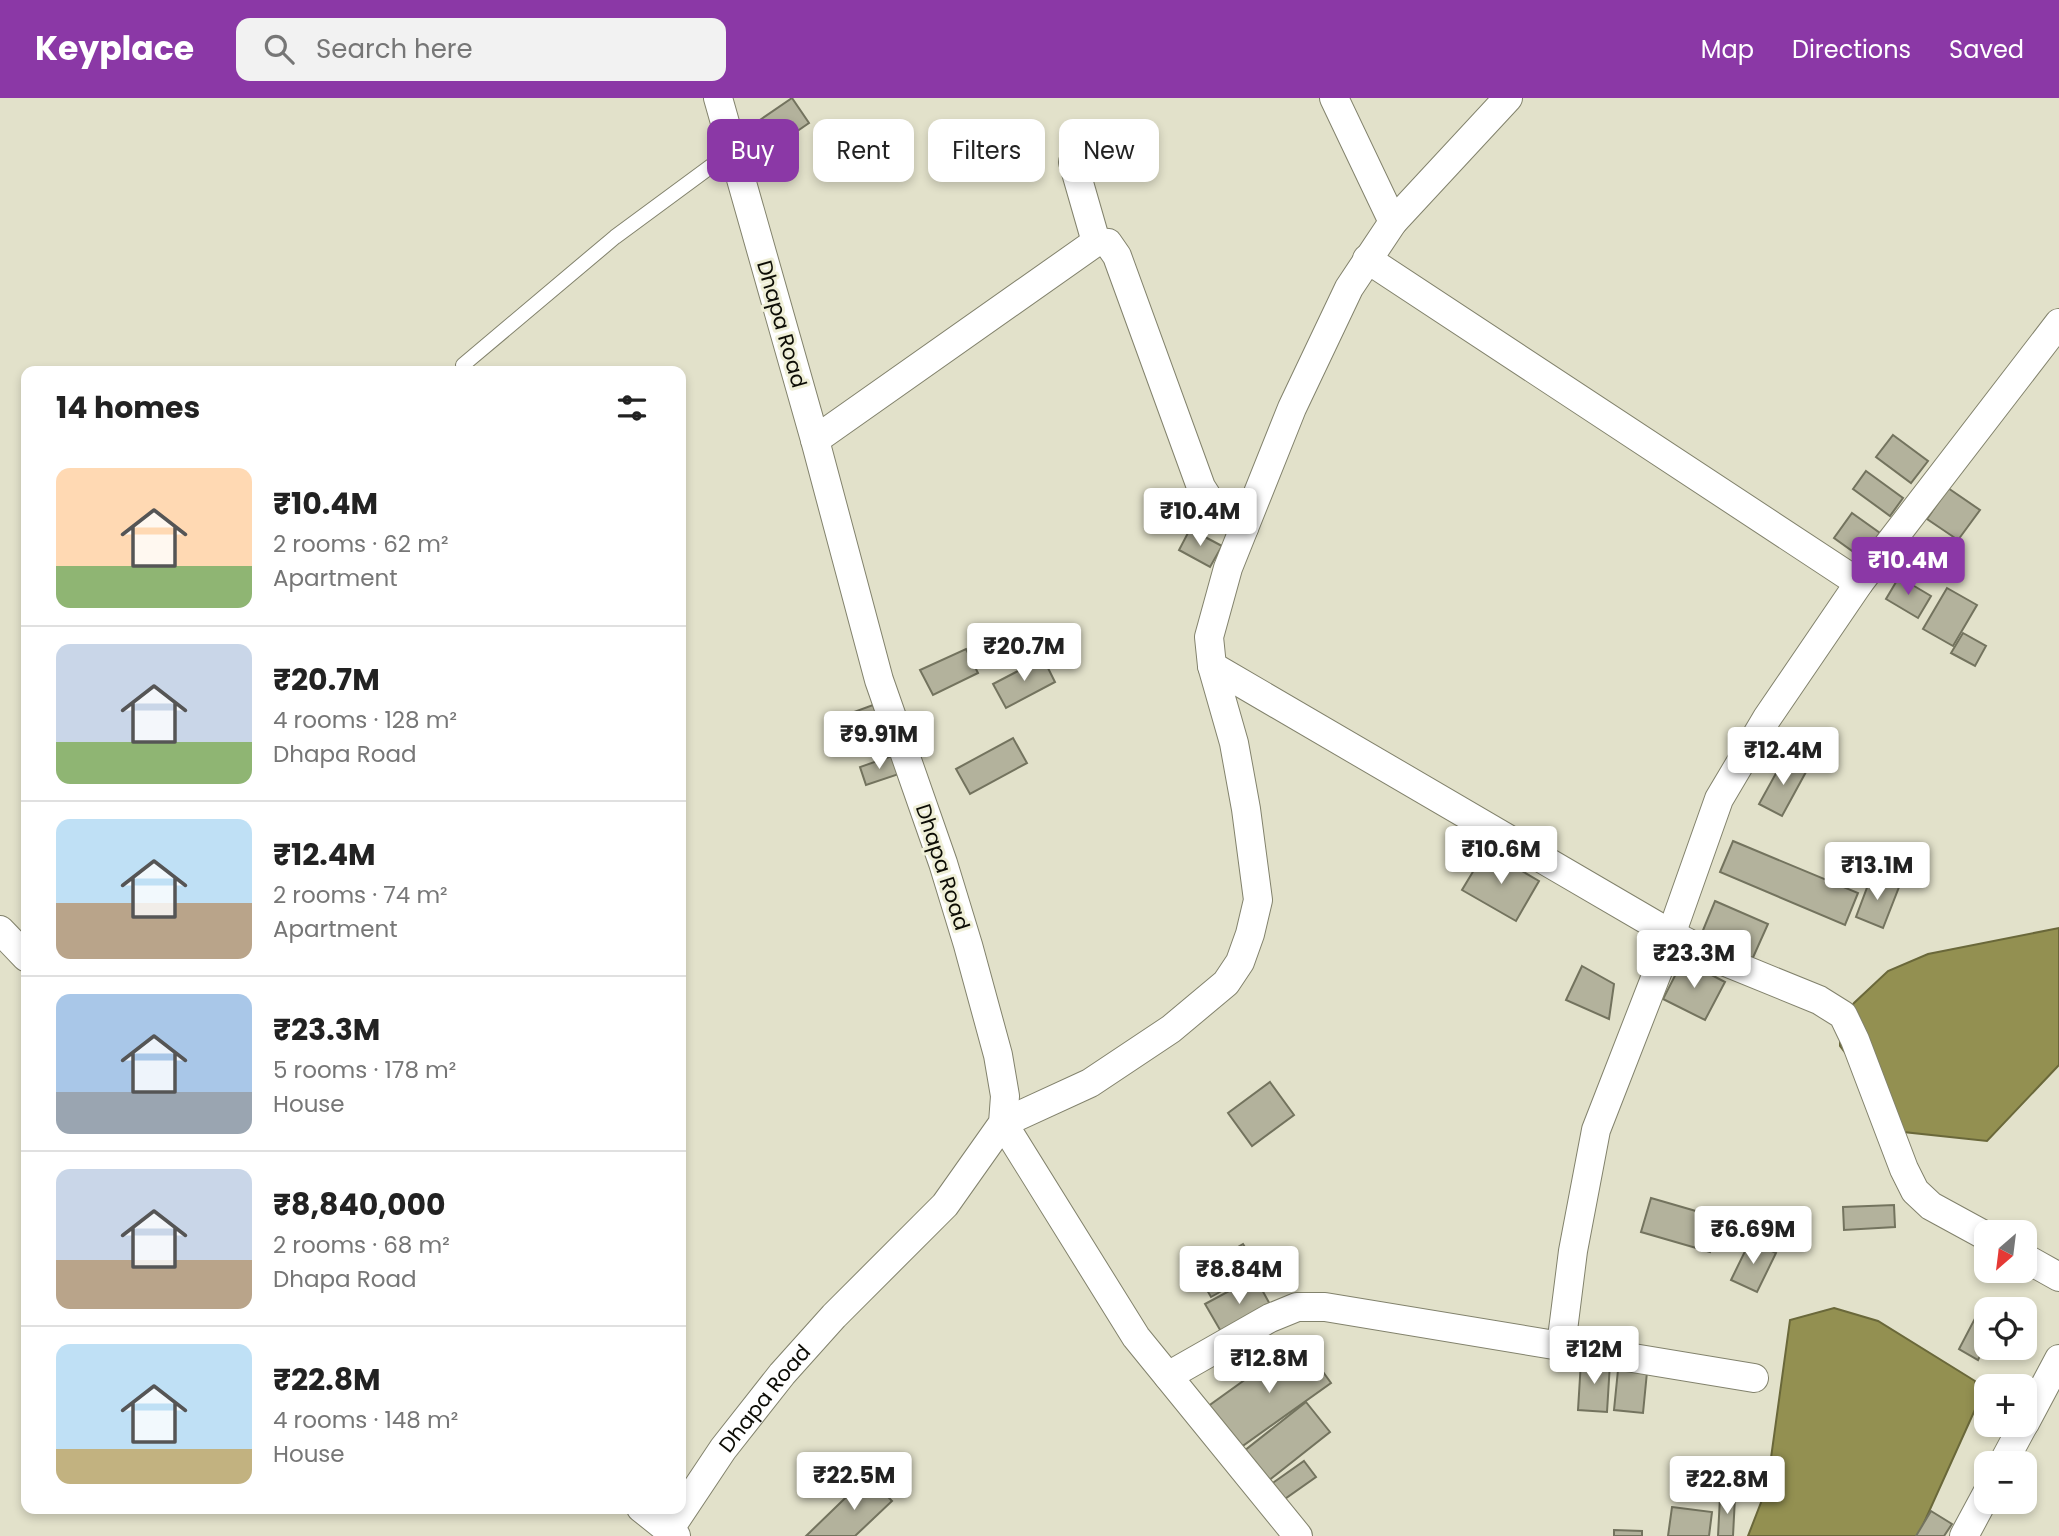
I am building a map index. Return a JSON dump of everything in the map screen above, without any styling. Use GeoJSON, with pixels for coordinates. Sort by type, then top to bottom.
{"type":"FeatureCollection","features":[{"type":"Feature","properties":{"kind":"street","name":"Dhapa Road"},"geometry":{"type":"LineString","coordinates":[[718,98],[724,119]]}},
{"type":"Feature","properties":{"kind":"street"},"geometry":{"type":"LineString","coordinates":[[1334,98],[1393,222]]}},
{"type":"Feature","properties":{"kind":"street"},"geometry":{"type":"LineString","coordinates":[[1298,1536],[1136,1337],[1003,1123],[1090,1083],[1160,1037],[1226,983],[1240,962],[1258,900],[1247,809],[1234,743],[1212,666],[1209,637],[1228,568],[1292,408],[1349,288],[1393,222],[1507,98]]}},
{"type":"Feature","properties":{"kind":"street","name":"Dhapa Road"},"geometry":{"type":"LineString","coordinates":[[686,1508],[723,1449],[782,1374],[834,1316],[945,1205],[1003,1123],[1005,1096],[987,1011],[943,863],[879,680],[742,182]]}},
{"type":"Feature","properties":{"kind":"street"},"geometry":{"type":"LineString","coordinates":[[1079,182],[1096,242]]}},
{"type":"Feature","properties":{"kind":"street"},"geometry":{"type":"LineString","coordinates":[[815,440],[1096,242],[1108,243],[1116,256],[1201,487],[1214,509],[1244,528]]}},
{"type":"Feature","properties":{"kind":"street"},"geometry":{"type":"LineString","coordinates":[[1367,259],[1859,583]]}},
{"type":"Feature","properties":{"kind":"street"},"geometry":{"type":"LineString","coordinates":[[1561,1346],[1573,1251],[1596,1130],[1719,799],[1767,718],[1859,583],[2059,323]]}},
{"type":"Feature","properties":{"kind":"street"},"geometry":{"type":"LineString","coordinates":[[1212,666],[1671,934],[1721,960],[1819,1000],[1843,1015],[1915,1191],[1931,1206],[1974,1229]]}},
{"type":"Feature","properties":{"kind":"street"},"geometry":{"type":"LineString","coordinates":[[0,930],[21,952]]}},
{"type":"Feature","properties":{"kind":"street"},"geometry":{"type":"LineString","coordinates":[[2037,1265],[2059,1277]]}},
{"type":"Feature","properties":{"kind":"street"},"geometry":{"type":"LineString","coordinates":[[1168,1376],[1251,1328],[1297,1307],[1325,1307],[1754,1378]]}},
{"type":"Feature","properties":{"kind":"street"},"geometry":{"type":"LineString","coordinates":[[2037,1400],[2059,1359]]}},
{"type":"Feature","properties":{"kind":"street"},"geometry":{"type":"LineString","coordinates":[[648,1514],[670,1534]]}},
{"type":"Feature","properties":{"kind":"street","name":"Dhapa Road"},"geometry":{"type":"LineString","coordinates":[[670,1534],[682,1514]]}},
{"type":"Feature","properties":{"kind":"street"},"geometry":{"type":"LineString","coordinates":[[1964,1536],[1976,1514]]}},
{"type":"Feature","properties":{"kind":"lane"},"geometry":{"type":"LineString","coordinates":[[463,365],[615,236],[707,169]]}},
{"type":"Feature","properties":{"kind":"shaded area"},"geometry":{"type":"Polygon","coordinates":[[[2059,928],[2059,1065],[1987,1141],[1885,1130],[1888,1109],[1840,1046],[1840,1023],[1854,1003],[1888,971],[1928,954],[2059,928]]]}},
{"type":"Feature","properties":{"kind":"shaded area"},"geometry":{"type":"Polygon","coordinates":[[[1834,1308],[1878,1321],[1974,1380],[1974,1412],[1918,1536],[1748,1536],[1767,1487],[1790,1320],[1834,1308]]]}},
{"type":"Feature","properties":{"kind":"building"},"geometry":{"type":"Polygon","coordinates":[[[792,98],[809,123],[799,130],[799,119],[761,119],[792,98]]]}},
{"type":"Feature","properties":{"kind":"building"},"geometry":{"type":"Polygon","coordinates":[[[1893,435],[1928,461],[1911,483],[1876,457],[1893,435]]]}},
{"type":"Feature","properties":{"kind":"building"},"geometry":{"type":"Polygon","coordinates":[[[1866,471],[1903,498],[1890,516],[1853,489],[1866,471]]]}},
{"type":"Feature","properties":{"kind":"building"},"geometry":{"type":"Polygon","coordinates":[[[1948,488],[1980,510],[1958,540],[1927,519],[1948,488]]]}},
{"type":"Feature","properties":{"kind":"building"},"geometry":{"type":"Polygon","coordinates":[[[1852,513],[1880,533],[1862,558],[1834,538],[1852,513]]]}},
{"type":"Feature","properties":{"kind":"building"},"geometry":{"type":"Polygon","coordinates":[[[1190,529],[1222,546],[1210,567],[1179,550],[1190,529]]]}},
{"type":"Feature","properties":{"kind":"building"},"geometry":{"type":"Polygon","coordinates":[[[1899,577],[1931,596],[1918,618],[1886,599],[1899,577]]]}},
{"type":"Feature","properties":{"kind":"building"},"geometry":{"type":"Polygon","coordinates":[[[1947,588],[1977,605],[1953,646],[1923,629],[1947,588]]]}},
{"type":"Feature","properties":{"kind":"building"},"geometry":{"type":"Polygon","coordinates":[[[1963,633],[1986,646],[1975,666],[1951,653],[1963,633]]]}},
{"type":"Feature","properties":{"kind":"building"},"geometry":{"type":"Polygon","coordinates":[[[966,649],[978,673],[933,695],[920,670],[966,649]]]}},
{"type":"Feature","properties":{"kind":"building"},"geometry":{"type":"Polygon","coordinates":[[[1043,658],[1055,682],[1006,708],[993,684],[1043,658]]]}},
{"type":"Feature","properties":{"kind":"building"},"geometry":{"type":"Polygon","coordinates":[[[873,705],[884,732],[854,744],[843,716],[873,705]]]}},
{"type":"Feature","properties":{"kind":"building"},"geometry":{"type":"Polygon","coordinates":[[[1013,738],[1027,763],[970,794],[956,769],[1013,738]]]}},
{"type":"Feature","properties":{"kind":"building"},"geometry":{"type":"Polygon","coordinates":[[[892,756],[899,774],[866,785],[860,767],[892,756]]]}},
{"type":"Feature","properties":{"kind":"building"},"geometry":{"type":"Polygon","coordinates":[[[1785,757],[1807,770],[1782,816],[1759,804],[1785,757]]]}},
{"type":"Feature","properties":{"kind":"building"},"geometry":{"type":"Polygon","coordinates":[[[1733,841],[1858,893],[1845,925],[1720,872],[1733,841]]]}},
{"type":"Feature","properties":{"kind":"building"},"geometry":{"type":"Polygon","coordinates":[[[1486,850],[1539,881],[1516,921],[1462,890],[1486,850]]]}},
{"type":"Feature","properties":{"kind":"building"},"geometry":{"type":"Polygon","coordinates":[[[1871,877],[1899,887],[1883,928],[1856,917],[1871,877]]]}},
{"type":"Feature","properties":{"kind":"building"},"geometry":{"type":"Polygon","coordinates":[[[1715,901],[1768,924],[1751,962],[1699,940],[1715,901]]]}},
{"type":"Feature","properties":{"kind":"building"},"geometry":{"type":"Polygon","coordinates":[[[1683,960],[1725,982],[1705,1020],[1663,999],[1683,960]]]}},
{"type":"Feature","properties":{"kind":"building"},"geometry":{"type":"Polygon","coordinates":[[[1582,966],[1614,984],[1609,1019],[1566,1000],[1582,966]]]}},
{"type":"Feature","properties":{"kind":"building"},"geometry":{"type":"Polygon","coordinates":[[[1270,1082],[1294,1115],[1252,1146],[1228,1113],[1270,1082]]]}},
{"type":"Feature","properties":{"kind":"building"},"geometry":{"type":"Polygon","coordinates":[[[1651,1198],[1720,1218],[1710,1252],[1641,1232],[1651,1198]]]}},
{"type":"Feature","properties":{"kind":"building"},"geometry":{"type":"Polygon","coordinates":[[[1894,1205],[1895,1227],[1844,1230],[1843,1207],[1894,1205]]]}},
{"type":"Feature","properties":{"kind":"building"},"geometry":{"type":"Polygon","coordinates":[[[1750,1241],[1776,1253],[1757,1292],[1731,1280],[1750,1241]]]}},
{"type":"Feature","properties":{"kind":"building"},"geometry":{"type":"Polygon","coordinates":[[[1243,1244],[1259,1270],[1211,1297],[1196,1271],[1243,1244]]]}},
{"type":"Feature","properties":{"kind":"building"},"geometry":{"type":"Polygon","coordinates":[[[1255,1277],[1272,1308],[1223,1335],[1205,1304],[1255,1277]]]}},
{"type":"Feature","properties":{"kind":"building"},"geometry":{"type":"Polygon","coordinates":[[[1974,1320],[1974,1358],[1959,1349],[1974,1320]]]}},
{"type":"Feature","properties":{"kind":"building"},"geometry":{"type":"Polygon","coordinates":[[[1300,1340],[1331,1383],[1237,1450],[1207,1407],[1300,1340]]]}},
{"type":"Feature","properties":{"kind":"building"},"geometry":{"type":"Polygon","coordinates":[[[1581,1361],[1610,1363],[1607,1412],[1578,1410],[1581,1361]]]}},
{"type":"Feature","properties":{"kind":"building"},"geometry":{"type":"Polygon","coordinates":[[[1618,1370],[1647,1372],[1643,1413],[1614,1410],[1618,1370]]]}},
{"type":"Feature","properties":{"kind":"building"},"geometry":{"type":"Polygon","coordinates":[[[1306,1402],[1330,1432],[1263,1485],[1239,1455],[1306,1402]]]}},
{"type":"Feature","properties":{"kind":"building"},"geometry":{"type":"Polygon","coordinates":[[[1304,1461],[1316,1477],[1279,1503],[1267,1487],[1304,1461]]]}},
{"type":"Feature","properties":{"kind":"building"},"geometry":{"type":"Polygon","coordinates":[[[868,1476],[892,1501],[855,1536],[806,1536],[868,1476]]]}},
{"type":"Feature","properties":{"kind":"building"},"geometry":{"type":"Polygon","coordinates":[[[1720,1497],[1735,1497],[1733,1536],[1718,1536],[1720,1497]]]}},
{"type":"Feature","properties":{"kind":"building"},"geometry":{"type":"Polygon","coordinates":[[[1672,1507],[1712,1512],[1709,1536],[1668,1536],[1672,1507]]]}},
{"type":"Feature","properties":{"kind":"building"},"geometry":{"type":"Polygon","coordinates":[[[1931,1511],[1952,1524],[1944,1536],[1916,1536],[1931,1511]]]}},
{"type":"Feature","properties":{"kind":"building"},"geometry":{"type":"Polygon","coordinates":[[[1614,1530],[1642,1531],[1642,1536],[1614,1536],[1614,1530]]]}}]}
